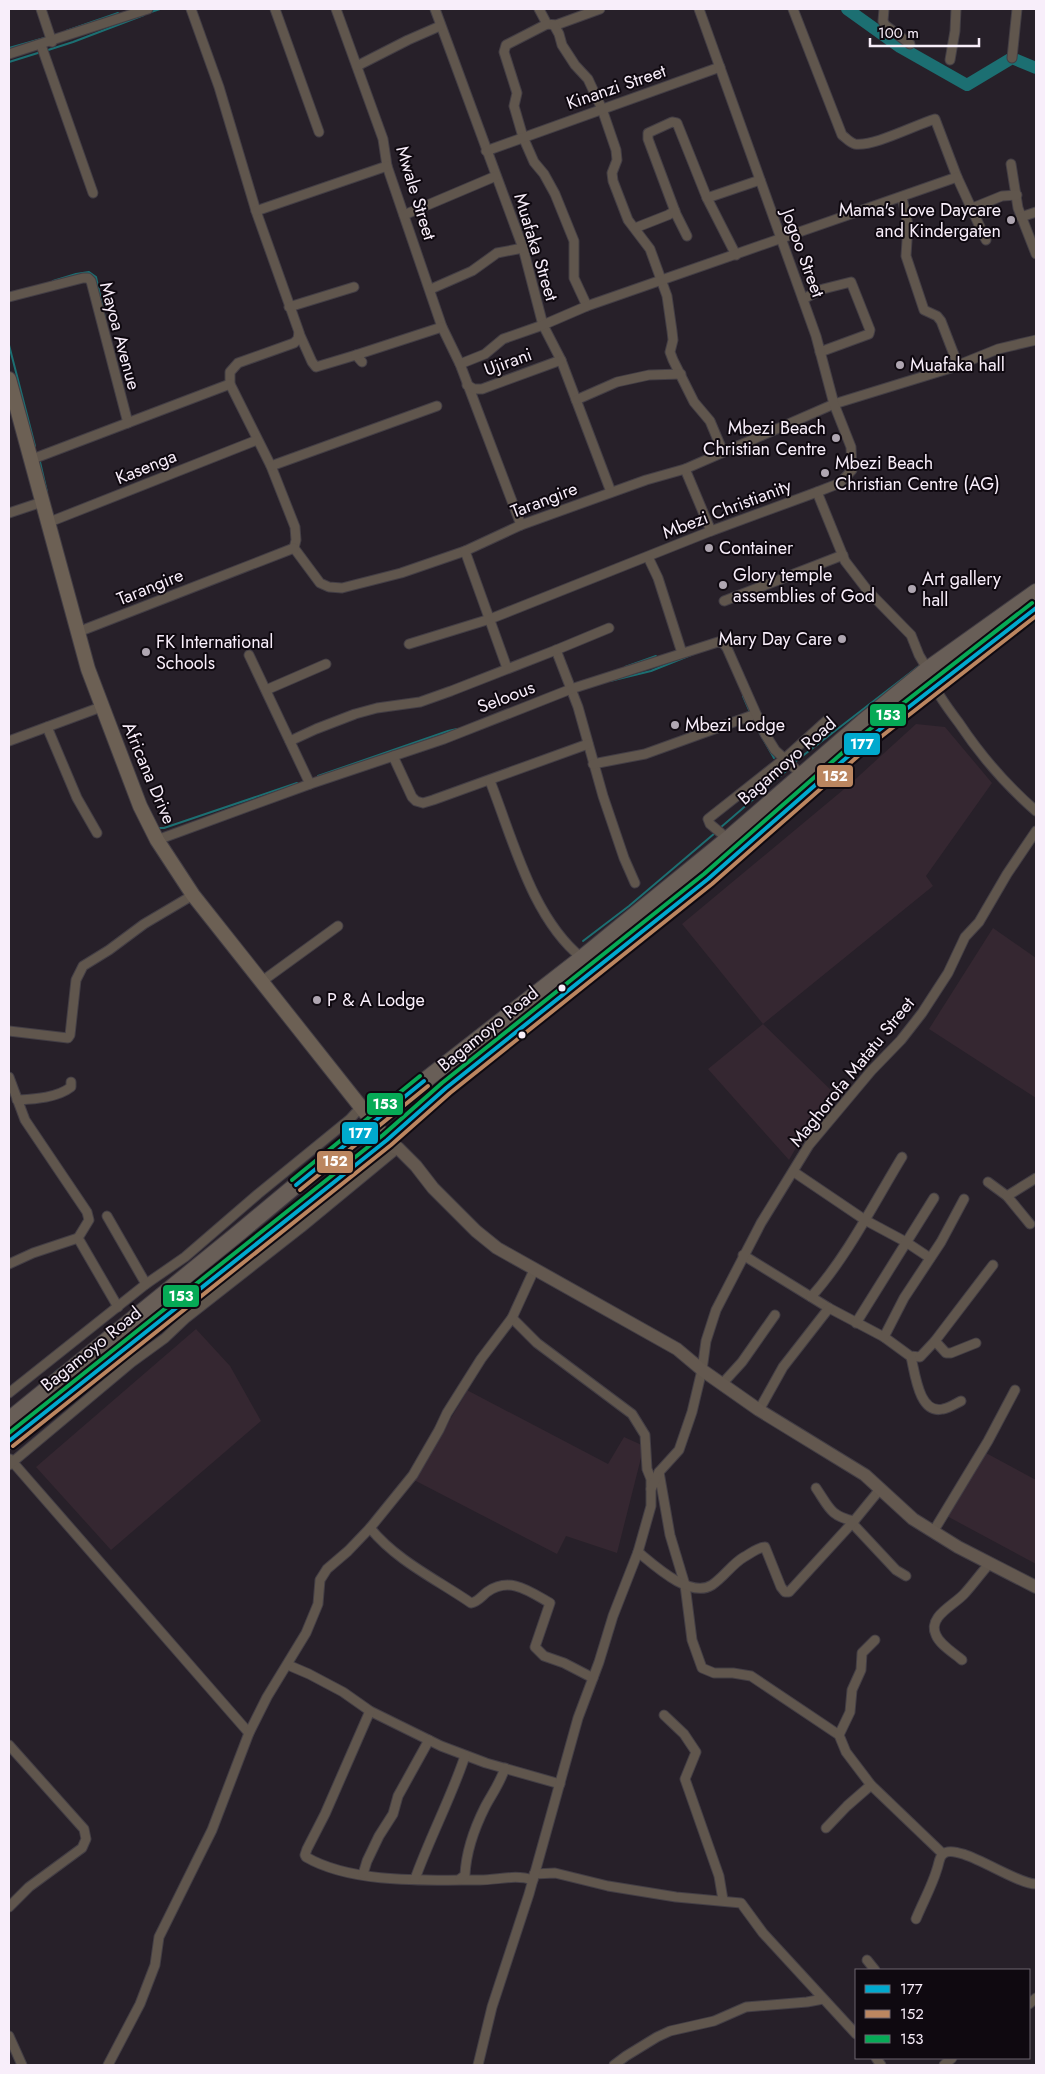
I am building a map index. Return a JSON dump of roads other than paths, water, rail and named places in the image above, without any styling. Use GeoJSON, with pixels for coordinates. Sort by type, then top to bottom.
{"type":"FeatureCollection","features":[{"type":"Feature","properties":{"kind":"highway","name":"Bagamoyo Road"},"geometry":{"type":"LineString","coordinates":[[9,1420],[373,1121],[582,958],[728,839],[801,774],[928,669],[1036,592]]}},
{"type":"Feature","properties":{"kind":"highway","name":"Bagamoyo Road"},"geometry":{"type":"LineString","coordinates":[[9,1441],[392,1144],[446,1088],[708,879],[794,802],[934,686],[1036,608]]}},
{"type":"Feature","properties":{"kind":"main road","name":"Africana Drive"},"geometry":{"type":"LineString","coordinates":[[9,379],[88,669],[140,806],[158,840],[193,895],[392,1144]]}},
{"type":"Feature","properties":{"kind":"street"},"geometry":{"type":"LineString","coordinates":[[41,9],[52,42]]}},
{"type":"Feature","properties":{"kind":"street"},"geometry":{"type":"LineString","coordinates":[[9,54],[52,42],[125,13],[148,9]]}},
{"type":"Feature","properties":{"kind":"street"},"geometry":{"type":"LineString","coordinates":[[190,9],[219,87],[256,212],[289,307],[312,362],[316,367],[359,358],[442,327]]}},
{"type":"Feature","properties":{"kind":"street"},"geometry":{"type":"LineString","coordinates":[[275,9],[319,132]]}},
{"type":"Feature","properties":{"kind":"street","name":"Mwale Street"},"geometry":{"type":"LineString","coordinates":[[336,9],[383,139],[387,166],[442,327],[460,364],[521,525]]}},
{"type":"Feature","properties":{"kind":"street","name":"Muafaka Street"},"geometry":{"type":"LineString","coordinates":[[435,9],[523,248],[543,325],[561,360],[611,492]]}},
{"type":"Feature","properties":{"kind":"street"},"geometry":{"type":"LineString","coordinates":[[539,9],[559,34],[562,45],[575,65],[588,79],[602,109],[616,150],[617,160],[612,173],[613,180],[628,220],[650,249],[662,280],[670,314],[669,322],[673,340],[670,352],[685,386],[692,394],[694,402],[708,416],[723,452]]}},
{"type":"Feature","properties":{"kind":"street"},"geometry":{"type":"LineString","coordinates":[[587,306],[574,278],[576,247],[574,241],[555,194],[544,174],[534,162],[523,137],[514,106],[517,93],[504,48],[506,45],[550,24],[600,9]]}},
{"type":"Feature","properties":{"kind":"street","name":"Jogoo Street"},"geometry":{"type":"LineString","coordinates":[[699,9],[803,299],[834,404],[851,447],[852,470],[840,482],[817,492]]}},
{"type":"Feature","properties":{"kind":"street"},"geometry":{"type":"LineString","coordinates":[[793,9],[842,135],[852,144],[862,144],[935,119],[970,209],[986,240]]}},
{"type":"Feature","properties":{"kind":"street"},"geometry":{"type":"LineString","coordinates":[[884,9],[883,20],[885,25],[910,44]]}},
{"type":"Feature","properties":{"kind":"street"},"geometry":{"type":"LineString","coordinates":[[950,60],[955,31],[956,9]]}},
{"type":"Feature","properties":{"kind":"street"},"geometry":{"type":"LineString","coordinates":[[1012,58],[1017,9]]}},
{"type":"Feature","properties":{"kind":"street"},"geometry":{"type":"LineString","coordinates":[[357,66],[440,26]]}},
{"type":"Feature","properties":{"kind":"street"},"geometry":{"type":"LineString","coordinates":[[41,45],[93,192]]}},
{"type":"Feature","properties":{"kind":"street","name":"Kinanzi Street"},"geometry":{"type":"LineString","coordinates":[[486,151],[720,67]]}},
{"type":"Feature","properties":{"kind":"street"},"geometry":{"type":"LineString","coordinates":[[687,236],[683,232],[647,136],[651,131],[672,122],[678,125],[707,198],[736,255]]}},
{"type":"Feature","properties":{"kind":"street"},"geometry":{"type":"LineString","coordinates":[[1011,164],[1021,217],[1036,254]]}},
{"type":"Feature","properties":{"kind":"street"},"geometry":{"type":"LineString","coordinates":[[256,212],[387,166]]}},
{"type":"Feature","properties":{"kind":"street"},"geometry":{"type":"LineString","coordinates":[[404,215],[496,176]]}},
{"type":"Feature","properties":{"kind":"street"},"geometry":{"type":"LineString","coordinates":[[460,364],[485,354],[503,339],[543,325],[587,306],[781,240],[957,177]]}},
{"type":"Feature","properties":{"kind":"street"},"geometry":{"type":"LineString","coordinates":[[707,198],[760,180]]}},
{"type":"Feature","properties":{"kind":"street"},"geometry":{"type":"LineString","coordinates":[[970,209],[1002,196],[1016,195]]}},
{"type":"Feature","properties":{"kind":"street"},"geometry":{"type":"LineString","coordinates":[[902,197],[908,225],[906,256],[916,290],[924,310],[936,316],[941,322],[958,365]]}},
{"type":"Feature","properties":{"kind":"street"},"geometry":{"type":"LineString","coordinates":[[635,228],[668,215],[675,210]]}},
{"type":"Feature","properties":{"kind":"street"},"geometry":{"type":"LineString","coordinates":[[1021,217],[1036,212]]}},
{"type":"Feature","properties":{"kind":"street"},"geometry":{"type":"LineString","coordinates":[[430,290],[472,271],[497,253],[523,248]]}},
{"type":"Feature","properties":{"kind":"street","name":"Mayoa Avenue"},"geometry":{"type":"LineString","coordinates":[[9,297],[88,278],[91,282],[128,423]]}},
{"type":"Feature","properties":{"kind":"street"},"geometry":{"type":"LineString","coordinates":[[803,299],[824,289],[851,282],[870,330],[869,334],[820,352]]}},
{"type":"Feature","properties":{"kind":"street"},"geometry":{"type":"LineString","coordinates":[[289,307],[354,287]]}},
{"type":"Feature","properties":{"kind":"street"},"geometry":{"type":"LineString","coordinates":[[294,548],[296,540],[295,527],[271,466],[230,384],[230,372],[238,363],[294,343],[298,339],[299,332]]}},
{"type":"Feature","properties":{"kind":"street","name":"Tarangire"},"geometry":{"type":"LineString","coordinates":[[78,632],[294,548],[320,583],[336,588],[401,573],[465,551],[521,525],[611,492],[685,469],[834,404],[958,365],[998,349],[1036,340]]}},
{"type":"Feature","properties":{"kind":"street","name":"Ujirani"},"geometry":{"type":"LineString","coordinates":[[467,385],[474,389],[482,389],[561,360]]}},
{"type":"Feature","properties":{"kind":"street"},"geometry":{"type":"LineString","coordinates":[[576,400],[617,382],[648,375],[680,374]]}},
{"type":"Feature","properties":{"kind":"street"},"geometry":{"type":"LineString","coordinates":[[30,460],[230,384]]}},
{"type":"Feature","properties":{"kind":"street"},"geometry":{"type":"LineString","coordinates":[[271,466],[437,406]]}},
{"type":"Feature","properties":{"kind":"street","name":"Kasenga"},"geometry":{"type":"LineString","coordinates":[[47,523],[258,440]]}},
{"type":"Feature","properties":{"kind":"street"},"geometry":{"type":"LineString","coordinates":[[685,469],[712,531]]}},
{"type":"Feature","properties":{"kind":"street"},"geometry":{"type":"LineString","coordinates":[[817,492],[843,555],[853,572],[868,591],[911,635],[919,655],[928,669],[934,686],[972,742],[1018,796],[1036,811]]}},
{"type":"Feature","properties":{"kind":"street","name":"Mbezi Christianity"},"geometry":{"type":"LineString","coordinates":[[409,644],[490,619],[712,531],[817,492]]}},
{"type":"Feature","properties":{"kind":"street"},"geometry":{"type":"LineString","coordinates":[[9,513],[42,502]]}},
{"type":"Feature","properties":{"kind":"street"},"geometry":{"type":"LineString","coordinates":[[465,551],[507,668]]}},
{"type":"Feature","properties":{"kind":"street"},"geometry":{"type":"LineString","coordinates":[[724,601],[843,555]]}},
{"type":"Feature","properties":{"kind":"street"},"geometry":{"type":"LineString","coordinates":[[648,556],[658,578],[682,653]]}},
{"type":"Feature","properties":{"kind":"street"},"geometry":{"type":"LineString","coordinates":[[290,741],[354,714],[377,708],[420,702],[608,628]]}},
{"type":"Feature","properties":{"kind":"street","name":"Seloous"},"geometry":{"type":"LineString","coordinates":[[158,840],[310,784],[444,739],[571,689],[718,642],[723,643],[765,734],[784,758],[801,774]]}},
{"type":"Feature","properties":{"kind":"street"},"geometry":{"type":"LineString","coordinates":[[556,650],[578,707],[593,764],[624,858],[635,882]]}},
{"type":"Feature","properties":{"kind":"street"},"geometry":{"type":"LineString","coordinates":[[249,655],[310,784]]}},
{"type":"Feature","properties":{"kind":"street"},"geometry":{"type":"LineString","coordinates":[[266,690],[326,664]]}},
{"type":"Feature","properties":{"kind":"street"},"geometry":{"type":"LineString","coordinates":[[9,741],[101,707]]}},
{"type":"Feature","properties":{"kind":"street"},"geometry":{"type":"LineString","coordinates":[[593,764],[645,754],[756,714]]}},
{"type":"Feature","properties":{"kind":"street"},"geometry":{"type":"LineString","coordinates":[[728,839],[710,824],[708,819],[784,758],[826,721]]}},
{"type":"Feature","properties":{"kind":"street"},"geometry":{"type":"LineString","coordinates":[[47,727],[77,798],[98,833]]}},
{"type":"Feature","properties":{"kind":"street"},"geometry":{"type":"LineString","coordinates":[[393,756],[412,797],[416,801],[423,803],[490,781],[588,744]]}},
{"type":"Feature","properties":{"kind":"street"},"geometry":{"type":"LineString","coordinates":[[490,781],[538,904],[563,940],[582,958]]}},
{"type":"Feature","properties":{"kind":"street","name":"Maghorofa Matatu Street"},"geometry":{"type":"LineString","coordinates":[[651,1489],[659,1472],[679,1450],[692,1412],[710,1325],[761,1222],[794,1172],[809,1145],[871,1071],[901,1040],[922,1013],[948,973],[965,937],[979,922],[1036,830]]}},
{"type":"Feature","properties":{"kind":"street"},"geometry":{"type":"LineString","coordinates":[[9,1031],[68,1038],[70,1035],[76,980],[83,966],[144,924],[193,895]]}},
{"type":"Feature","properties":{"kind":"street"},"geometry":{"type":"LineString","coordinates":[[261,982],[338,926]]}},
{"type":"Feature","properties":{"kind":"street"},"geometry":{"type":"LineString","coordinates":[[9,1077],[25,1120],[87,1212],[89,1220],[78,1238],[33,1253],[9,1264]]}},
{"type":"Feature","properties":{"kind":"street"},"geometry":{"type":"LineString","coordinates":[[17,1100],[39,1098],[65,1092],[71,1087],[71,1082]]}},
{"type":"Feature","properties":{"kind":"street"},"geometry":{"type":"LineString","coordinates":[[9,1393],[146,1284],[184,1257],[350,1119],[361,1107]]}},
{"type":"Feature","properties":{"kind":"street"},"geometry":{"type":"LineString","coordinates":[[249,1733],[10,1462],[132,1362],[172,1332],[185,1319],[301,1228],[392,1144],[416,1166],[433,1188],[476,1231],[497,1248],[677,1349],[702,1370],[759,1410],[865,1474],[913,1519],[958,1547],[1036,1587]]}},
{"type":"Feature","properties":{"kind":"street"},"geometry":{"type":"LineString","coordinates":[[811,1296],[832,1272],[902,1157]]}},
{"type":"Feature","properties":{"kind":"street"},"geometry":{"type":"LineString","coordinates":[[794,1172],[865,1220],[906,1242],[930,1258]]}},
{"type":"Feature","properties":{"kind":"street"},"geometry":{"type":"LineString","coordinates":[[1007,1196],[1036,1178]]}},
{"type":"Feature","properties":{"kind":"street"},"geometry":{"type":"LineString","coordinates":[[988,1182],[1007,1196],[1030,1224]]}},
{"type":"Feature","properties":{"kind":"street"},"geometry":{"type":"LineString","coordinates":[[856,1323],[934,1198]]}},
{"type":"Feature","properties":{"kind":"street"},"geometry":{"type":"LineString","coordinates":[[884,1337],[904,1298],[930,1258],[964,1199]]}},
{"type":"Feature","properties":{"kind":"street"},"geometry":{"type":"LineString","coordinates":[[107,1216],[146,1284]]}},
{"type":"Feature","properties":{"kind":"street"},"geometry":{"type":"LineString","coordinates":[[78,1238],[118,1307]]}},
{"type":"Feature","properties":{"kind":"street"},"geometry":{"type":"LineString","coordinates":[[743,1255],[829,1308],[884,1337],[911,1357],[920,1357],[935,1341],[993,1265]]}},
{"type":"Feature","properties":{"kind":"street"},"geometry":{"type":"LineString","coordinates":[[108,2065],[140,2004],[155,1964],[159,1937],[212,1830],[249,1733],[267,1697],[288,1665],[313,1616],[318,1604],[320,1580],[327,1569],[370,1528],[413,1475],[450,1407],[481,1359],[512,1318],[534,1270]]}},
{"type":"Feature","properties":{"kind":"street"},"geometry":{"type":"LineString","coordinates":[[759,1410],[783,1367],[829,1308]]}},
{"type":"Feature","properties":{"kind":"street"},"geometry":{"type":"LineString","coordinates":[[722,1384],[742,1362],[775,1315]]}},
{"type":"Feature","properties":{"kind":"street"},"geometry":{"type":"LineString","coordinates":[[478,2065],[492,2007],[534,1877],[578,1718],[613,1616],[638,1552],[651,1506],[651,1479],[647,1469],[645,1435],[632,1414],[537,1343],[512,1318]]}},
{"type":"Feature","properties":{"kind":"street"},"geometry":{"type":"LineString","coordinates":[[935,1341],[946,1353],[951,1353],[976,1343]]}},
{"type":"Feature","properties":{"kind":"street"},"geometry":{"type":"LineString","coordinates":[[911,1357],[924,1403],[931,1408],[941,1410],[961,1401]]}},
{"type":"Feature","properties":{"kind":"street"},"geometry":{"type":"LineString","coordinates":[[933,1532],[988,1441],[1015,1390]]}},
{"type":"Feature","properties":{"kind":"street"},"geometry":{"type":"LineString","coordinates":[[659,1472],[670,1535],[685,1585],[692,1640],[702,1668],[714,1673],[734,1673],[751,1676],[839,1735],[846,1752],[882,1798],[943,1854]]}},
{"type":"Feature","properties":{"kind":"street"},"geometry":{"type":"LineString","coordinates":[[816,1488],[833,1513],[838,1517],[853,1522],[896,1570],[906,1576]]}},
{"type":"Feature","properties":{"kind":"street"},"geometry":{"type":"LineString","coordinates":[[638,1552],[670,1577],[685,1585],[701,1588],[708,1587],[738,1560],[759,1548],[765,1547],[781,1587],[785,1592],[788,1592],[853,1522],[881,1488]]}},
{"type":"Feature","properties":{"kind":"street"},"geometry":{"type":"LineString","coordinates":[[370,1528],[403,1559],[471,1603],[477,1601],[495,1587],[508,1584],[524,1588],[550,1603],[535,1647],[544,1656],[564,1663],[593,1678]]}},
{"type":"Feature","properties":{"kind":"street"},"geometry":{"type":"LineString","coordinates":[[962,1660],[938,1639],[934,1631],[936,1622],[949,1606],[963,1595],[990,1562]]}},
{"type":"Feature","properties":{"kind":"street"},"geometry":{"type":"LineString","coordinates":[[839,1735],[850,1712],[852,1690],[861,1670],[862,1653],[875,1640]]}},
{"type":"Feature","properties":{"kind":"street"},"geometry":{"type":"LineString","coordinates":[[288,1665],[343,1692],[370,1711],[465,1756],[560,1784]]}},
{"type":"Feature","properties":{"kind":"street"},"geometry":{"type":"LineString","coordinates":[[370,1711],[305,1855],[316,1862],[336,1869],[363,1874],[415,1879],[481,1880],[555,1874],[608,1886],[676,1896],[737,1902],[744,1906],[763,1933],[855,2033]]}},
{"type":"Feature","properties":{"kind":"street"},"geometry":{"type":"LineString","coordinates":[[664,1715],[684,1734],[696,1752],[685,1779],[719,1876],[723,1900]]}},
{"type":"Feature","properties":{"kind":"street"},"geometry":{"type":"LineString","coordinates":[[363,1874],[379,1836],[393,1814],[398,1796],[429,1740]]}},
{"type":"Feature","properties":{"kind":"street"},"geometry":{"type":"LineString","coordinates":[[9,1745],[84,1829],[86,1839],[82,1848],[29,1887],[9,1906]]}},
{"type":"Feature","properties":{"kind":"street"},"geometry":{"type":"LineString","coordinates":[[415,1879],[459,1775],[465,1756]]}},
{"type":"Feature","properties":{"kind":"street"},"geometry":{"type":"LineString","coordinates":[[460,1879],[465,1875],[466,1860],[482,1815],[501,1782],[505,1768]]}},
{"type":"Feature","properties":{"kind":"street"},"geometry":{"type":"LineString","coordinates":[[826,1828],[871,1785]]}},
{"type":"Feature","properties":{"kind":"street"},"geometry":{"type":"LineString","coordinates":[[916,1919],[935,1878],[943,1854],[950,1851],[960,1852],[1018,1880],[1036,1884]]}},
{"type":"Feature","properties":{"kind":"street"},"geometry":{"type":"LineString","coordinates":[[868,1960],[874,1969]]}},
{"type":"Feature","properties":{"kind":"street"},"geometry":{"type":"LineString","coordinates":[[614,2065],[657,2037],[708,2023],[746,2007],[823,1999]]}},
{"type":"Feature","properties":{"kind":"street"},"geometry":{"type":"LineString","coordinates":[[9,2036],[21,2065]]}},
{"type":"Feature","properties":{"kind":"waterway"},"geometry":{"type":"LineString","coordinates":[[148,13],[160,9]]}},
{"type":"Feature","properties":{"kind":"waterway"},"geometry":{"type":"LineString","coordinates":[[847,9],[900,47],[967,85],[1012,58],[1036,68]]}},
{"type":"Feature","properties":{"kind":"waterway"},"geometry":{"type":"LineString","coordinates":[[66,31],[118,13]]}},
{"type":"Feature","properties":{"kind":"waterway"},"geometry":{"type":"LineString","coordinates":[[45,51],[144,15]]}},
{"type":"Feature","properties":{"kind":"waterway"},"geometry":{"type":"LineString","coordinates":[[9,48],[48,37]]}},
{"type":"Feature","properties":{"kind":"waterway"},"geometry":{"type":"LineString","coordinates":[[9,62],[41,52]]}},
{"type":"Feature","properties":{"kind":"waterway"},"geometry":{"type":"LineString","coordinates":[[53,281],[89,272],[96,277],[105,318]]}},
{"type":"Feature","properties":{"kind":"waterway"},"geometry":{"type":"LineString","coordinates":[[9,345],[35,446]]}},
{"type":"Feature","properties":{"kind":"waterway"},"geometry":{"type":"LineString","coordinates":[[40,462],[47,492]]}},
{"type":"Feature","properties":{"kind":"waterway"},"geometry":{"type":"LineString","coordinates":[[980,661],[1036,620]]}},
{"type":"Feature","properties":{"kind":"waterway"},"geometry":{"type":"LineString","coordinates":[[610,681],[651,671],[696,653]]}},
{"type":"Feature","properties":{"kind":"waterway"},"geometry":{"type":"LineString","coordinates":[[625,667],[656,656]]}},
{"type":"Feature","properties":{"kind":"waterway"},"geometry":{"type":"LineString","coordinates":[[796,761],[919,666]]}},
{"type":"Feature","properties":{"kind":"waterway"},"geometry":{"type":"LineString","coordinates":[[743,696],[750,712]]}},
{"type":"Feature","properties":{"kind":"waterway"},"geometry":{"type":"LineString","coordinates":[[754,723],[774,758]]}},
{"type":"Feature","properties":{"kind":"waterway"},"geometry":{"type":"LineString","coordinates":[[318,776],[457,729]]}},
{"type":"Feature","properties":{"kind":"waterway"},"geometry":{"type":"LineString","coordinates":[[720,828],[786,771]]}},
{"type":"Feature","properties":{"kind":"waterway"},"geometry":{"type":"LineString","coordinates":[[158,828],[164,828],[297,783]]}},
{"type":"Feature","properties":{"kind":"waterway"},"geometry":{"type":"LineString","coordinates":[[583,941],[629,906],[715,833]]}},
{"type":"Feature","properties":{"kind":"waterway"},"geometry":{"type":"LineString","coordinates":[[51,1376],[59,1369]]}},
{"type":"Feature","properties":{"kind":"place","name":"Mama's Love Daycare and Kindergaten"},"geometry":{"type":"Point","coordinates":[1011,220]}},
{"type":"Feature","properties":{"kind":"place","name":"Muafaka hall"},"geometry":{"type":"Point","coordinates":[900,365]}},
{"type":"Feature","properties":{"kind":"place","name":"Mbezi Beach Christian Centre"},"geometry":{"type":"Point","coordinates":[836,438]}},
{"type":"Feature","properties":{"kind":"place","name":"Mbezi Beach Christian Centre (AG)"},"geometry":{"type":"Point","coordinates":[825,473]}},
{"type":"Feature","properties":{"kind":"place","name":"Container"},"geometry":{"type":"Point","coordinates":[709,548]}},
{"type":"Feature","properties":{"kind":"place","name":"Glory temple assemblies of God"},"geometry":{"type":"Point","coordinates":[723,585]}},
{"type":"Feature","properties":{"kind":"place","name":"Art gallery hall"},"geometry":{"type":"Point","coordinates":[912,589]}},
{"type":"Feature","properties":{"kind":"place","name":"Mary Day Care"},"geometry":{"type":"Point","coordinates":[842,639]}},
{"type":"Feature","properties":{"kind":"place","name":"FK International Schools"},"geometry":{"type":"Point","coordinates":[146,652]}},
{"type":"Feature","properties":{"kind":"place","name":"Mbezi Lodge"},"geometry":{"type":"Point","coordinates":[675,725]}},
{"type":"Feature","properties":{"kind":"place","name":"P & A Lodge"},"geometry":{"type":"Point","coordinates":[317,1000]}}]}
